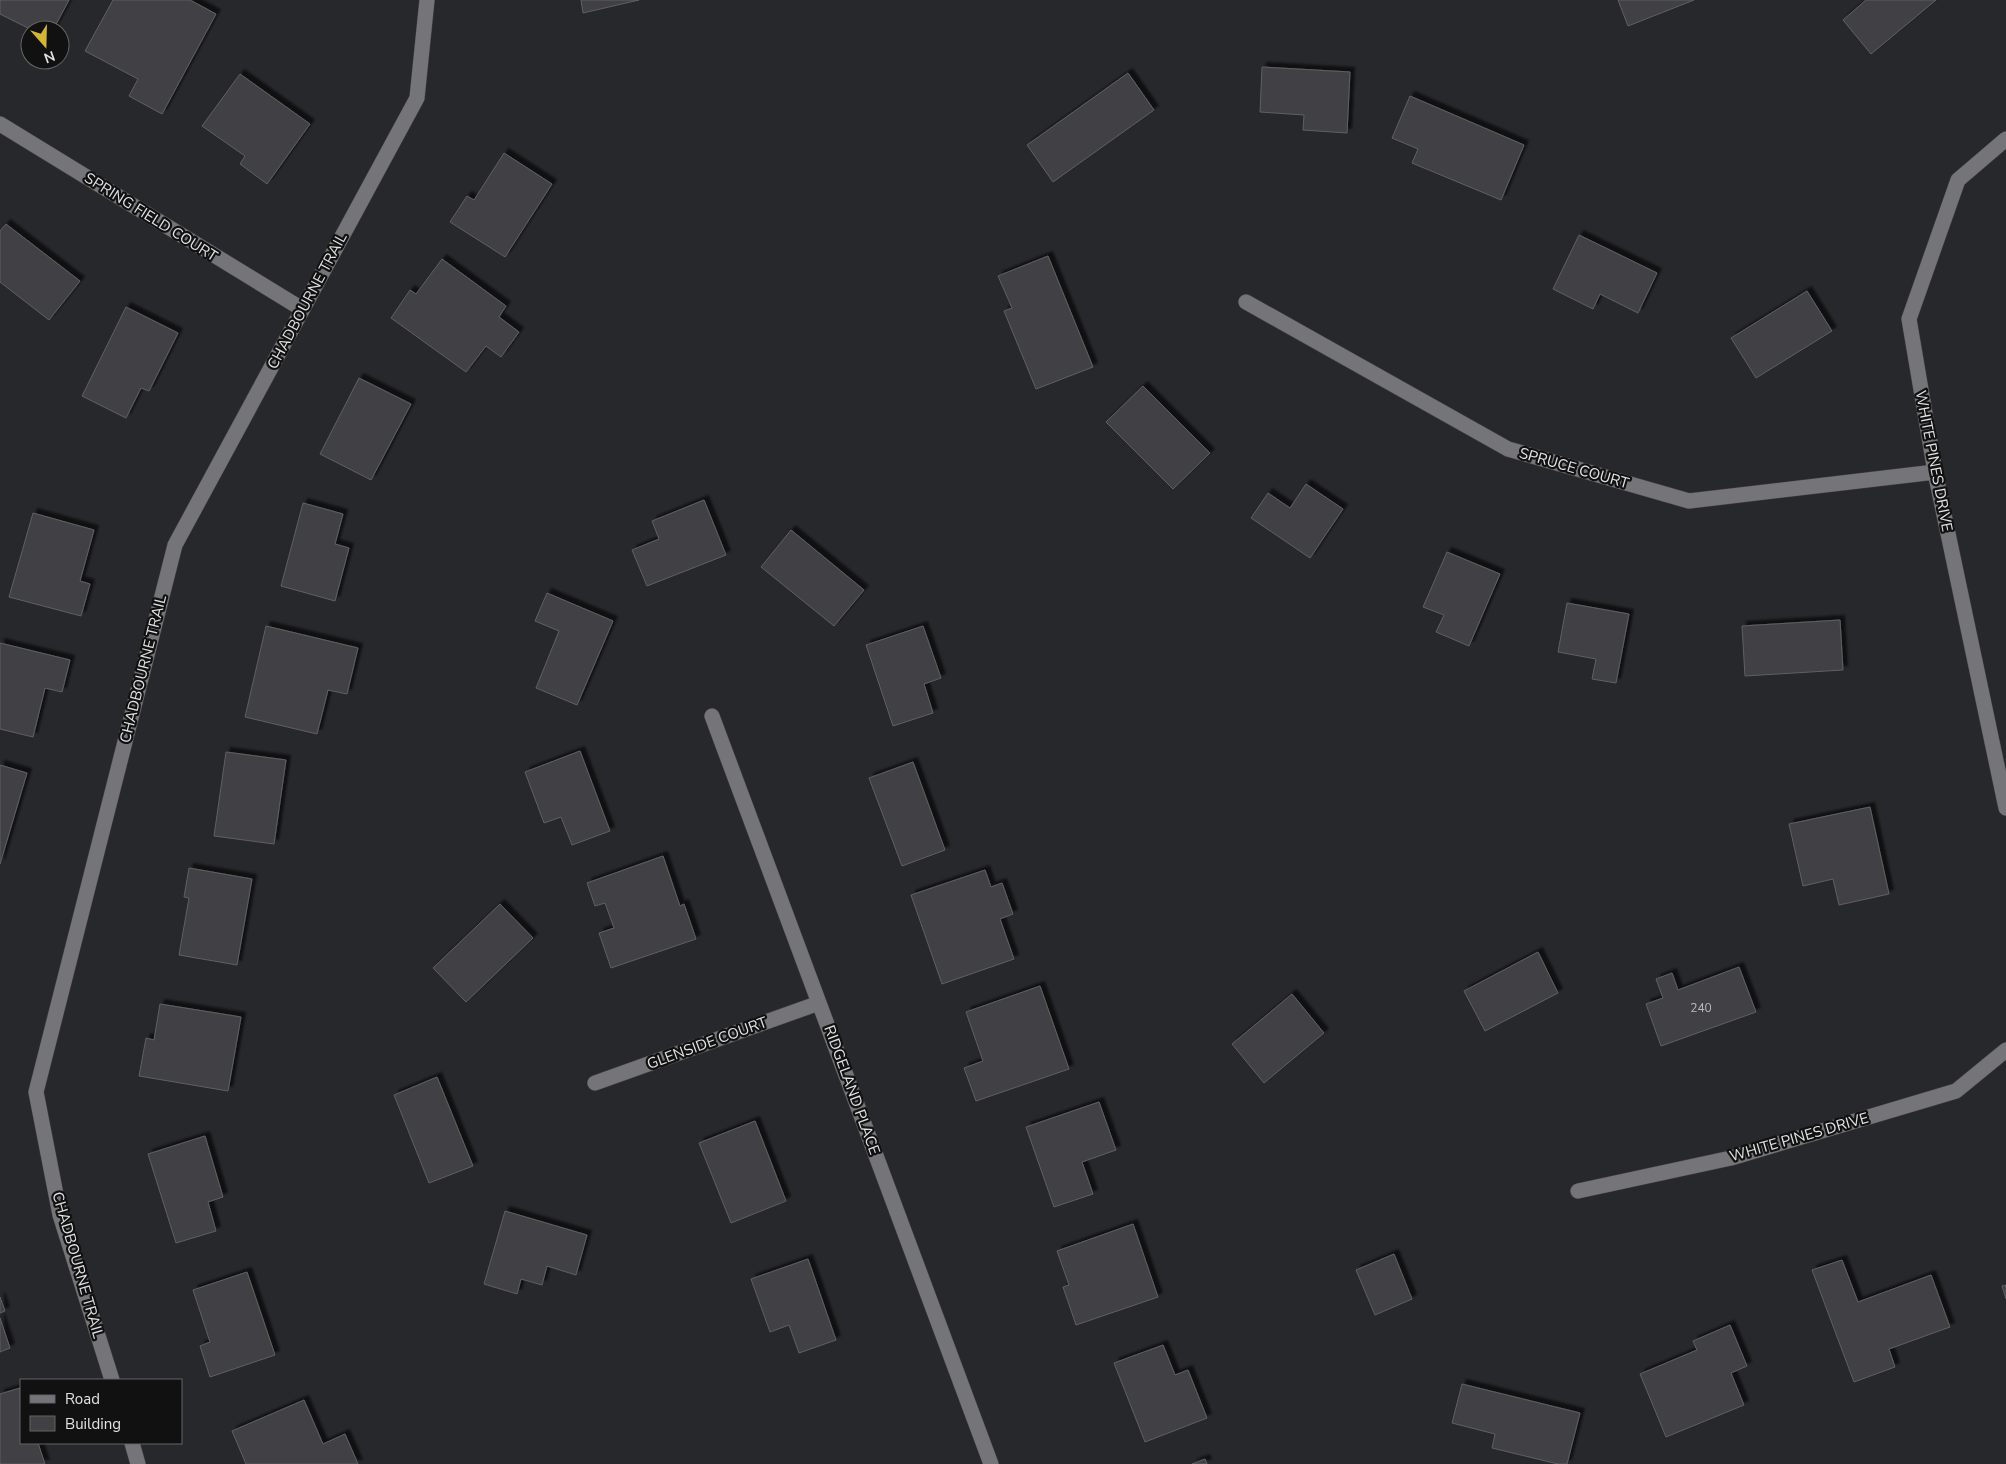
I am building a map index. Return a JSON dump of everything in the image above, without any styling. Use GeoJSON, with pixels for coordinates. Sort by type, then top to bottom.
{"type":"FeatureCollection","features":[{"type":"Feature","properties":{"kind":"street","name":"CHADBOURNE TRAIL"},"geometry":{"type":"LineString","coordinates":[[112,1379],[60,1215],[36,1092],[175,545],[417,98],[427,0]]}},
{"type":"Feature","properties":{"kind":"street","name":"SPRING FIELD COURT"},"geometry":{"type":"LineString","coordinates":[[0,124],[302,310]]}},
{"type":"Feature","properties":{"kind":"street","name":"WHITE PINES DRIVE"},"geometry":{"type":"LineString","coordinates":[[2006,139],[1958,180],[1909,319],[1935,472],[2006,808]]}},
{"type":"Feature","properties":{"kind":"street","name":"SPRUCE COURT"},"geometry":{"type":"LineString","coordinates":[[1246,302],[1508,449],[1689,502],[1935,472]]}},
{"type":"Feature","properties":{"kind":"street","name":"RIDGELAND PLACE"},"geometry":{"type":"LineString","coordinates":[[712,716],[991,1464]]}},
{"type":"Feature","properties":{"kind":"street","name":"GLENSIDE COURT"},"geometry":{"type":"LineString","coordinates":[[595,1083],[819,1003]]}},
{"type":"Feature","properties":{"kind":"street","name":"WHITE PINES DRIVE"},"geometry":{"type":"LineString","coordinates":[[1578,1191],[1731,1158],[1956,1091],[2006,1050]]}},
{"type":"Feature","properties":{"kind":"street"},"geometry":{"type":"LineString","coordinates":[[132,1444],[138,1464]]}},
{"type":"Feature","properties":{"kind":"building"},"geometry":{"type":"Polygon","coordinates":[[[0,0],[69,0],[58,20],[20,20],[20,24],[0,14],[0,0]]]}},
{"type":"Feature","properties":{"kind":"building"},"geometry":{"type":"Polygon","coordinates":[[[113,0],[190,0],[216,14],[162,114],[129,96],[138,79],[85,51],[113,0]]]}},
{"type":"Feature","properties":{"kind":"building"},"geometry":{"type":"Polygon","coordinates":[[[581,0],[639,0],[583,13],[581,0]]]}},
{"type":"Feature","properties":{"kind":"building"},"geometry":{"type":"Polygon","coordinates":[[[1618,0],[1694,0],[1628,26],[1618,0]]]}},
{"type":"Feature","properties":{"kind":"building"},"geometry":{"type":"Polygon","coordinates":[[[1866,0],[1936,0],[1871,54],[1843,20],[1866,0]]]}},
{"type":"Feature","properties":{"kind":"building"},"geometry":{"type":"Polygon","coordinates":[[[1262,67],[1350,72],[1347,133],[1303,130],[1304,115],[1260,112],[1262,67]]]}},
{"type":"Feature","properties":{"kind":"building"},"geometry":{"type":"Polygon","coordinates":[[[1128,73],[1154,110],[1053,182],[1027,145],[1128,73]]]}},
{"type":"Feature","properties":{"kind":"building"},"geometry":{"type":"Polygon","coordinates":[[[240,74],[310,124],[267,184],[240,164],[245,156],[202,126],[240,74]]]}},
{"type":"Feature","properties":{"kind":"building"},"geometry":{"type":"Polygon","coordinates":[[[1410,96],[1524,145],[1501,200],[1412,163],[1418,149],[1392,138],[1410,96]]]}},
{"type":"Feature","properties":{"kind":"building"},"geometry":{"type":"Polygon","coordinates":[[[504,153],[552,184],[505,257],[450,222],[467,196],[474,200],[504,153]]]}},
{"type":"Feature","properties":{"kind":"building"},"geometry":{"type":"Polygon","coordinates":[[[6,224],[80,281],[49,320],[0,282],[0,231],[6,224]]]}},
{"type":"Feature","properties":{"kind":"building"},"geometry":{"type":"Polygon","coordinates":[[[1579,235],[1657,273],[1638,313],[1600,294],[1593,309],[1553,289],[1579,235]]]}},
{"type":"Feature","properties":{"kind":"building"},"geometry":{"type":"Polygon","coordinates":[[[1048,256],[1093,367],[1036,389],[1004,311],[1012,308],[998,276],[1048,256]]]}},
{"type":"Feature","properties":{"kind":"building"},"geometry":{"type":"Polygon","coordinates":[[[442,259],[506,306],[499,317],[519,332],[501,357],[486,346],[466,372],[391,318],[410,290],[416,294],[442,259]]]}},
{"type":"Feature","properties":{"kind":"building"},"geometry":{"type":"Polygon","coordinates":[[[1807,291],[1832,331],[1756,378],[1731,338],[1807,291]]]}},
{"type":"Feature","properties":{"kind":"building"},"geometry":{"type":"Polygon","coordinates":[[[126,307],[178,333],[149,391],[141,388],[126,418],[82,396],[126,307]]]}},
{"type":"Feature","properties":{"kind":"building"},"geometry":{"type":"Polygon","coordinates":[[[359,378],[411,404],[371,480],[320,454],[359,378]]]}},
{"type":"Feature","properties":{"kind":"building"},"geometry":{"type":"Polygon","coordinates":[[[1143,386],[1210,453],[1173,489],[1106,422],[1143,386]]]}},
{"type":"Feature","properties":{"kind":"building"},"geometry":{"type":"Polygon","coordinates":[[[1306,484],[1343,509],[1310,558],[1251,518],[1268,493],[1290,508],[1306,484]]]}},
{"type":"Feature","properties":{"kind":"building"},"geometry":{"type":"Polygon","coordinates":[[[704,500],[726,555],[647,586],[632,550],[659,539],[652,521],[704,500]]]}},
{"type":"Feature","properties":{"kind":"building"},"geometry":{"type":"Polygon","coordinates":[[[303,503],[343,514],[335,544],[349,548],[335,601],[281,586],[303,503]]]}},
{"type":"Feature","properties":{"kind":"building"},"geometry":{"type":"Polygon","coordinates":[[[33,513],[94,530],[80,581],[90,584],[81,616],[9,597],[33,513]]]}},
{"type":"Feature","properties":{"kind":"building"},"geometry":{"type":"Polygon","coordinates":[[[791,530],[864,590],[834,626],[761,567],[791,530]]]}},
{"type":"Feature","properties":{"kind":"building"},"geometry":{"type":"Polygon","coordinates":[[[1447,552],[1500,574],[1469,646],[1436,632],[1444,615],[1423,607],[1447,552]]]}},
{"type":"Feature","properties":{"kind":"building"},"geometry":{"type":"Polygon","coordinates":[[[547,593],[613,621],[577,705],[536,688],[559,631],[535,621],[547,593]]]}},
{"type":"Feature","properties":{"kind":"building"},"geometry":{"type":"Polygon","coordinates":[[[1567,603],[1629,614],[1616,683],[1592,679],[1596,659],[1558,652],[1567,603]]]}},
{"type":"Feature","properties":{"kind":"building"},"geometry":{"type":"Polygon","coordinates":[[[1840,620],[1843,670],[1745,676],[1742,626],[1840,620]]]}},
{"type":"Feature","properties":{"kind":"building"},"geometry":{"type":"Polygon","coordinates":[[[266,626],[358,648],[347,694],[328,690],[317,734],[245,717],[266,626]]]}},
{"type":"Feature","properties":{"kind":"building"},"geometry":{"type":"Polygon","coordinates":[[[923,626],[941,678],[924,684],[933,713],[893,726],[866,645],[923,626]]]}},
{"type":"Feature","properties":{"kind":"building"},"geometry":{"type":"Polygon","coordinates":[[[0,643],[70,660],[62,692],[45,688],[33,737],[0,729],[0,643]]]}},
{"type":"Feature","properties":{"kind":"building"},"geometry":{"type":"Polygon","coordinates":[[[580,751],[610,831],[572,845],[561,817],[544,823],[525,772],[580,751]]]}},
{"type":"Feature","properties":{"kind":"building"},"geometry":{"type":"Polygon","coordinates":[[[226,752],[286,760],[274,844],[214,836],[226,752]]]}},
{"type":"Feature","properties":{"kind":"building"},"geometry":{"type":"Polygon","coordinates":[[[913,762],[945,850],[902,866],[869,778],[913,762]]]}},
{"type":"Feature","properties":{"kind":"building"},"geometry":{"type":"Polygon","coordinates":[[[0,765],[27,773],[0,864],[0,765]]]}},
{"type":"Feature","properties":{"kind":"building"},"geometry":{"type":"Polygon","coordinates":[[[1870,807],[1889,894],[1839,905],[1833,879],[1803,886],[1789,824],[1870,807]]]}},
{"type":"Feature","properties":{"kind":"building"},"geometry":{"type":"Polygon","coordinates":[[[663,856],[680,906],[684,904],[696,939],[611,968],[599,933],[614,928],[605,903],[595,906],[587,883],[663,856]]]}},
{"type":"Feature","properties":{"kind":"building"},"geometry":{"type":"Polygon","coordinates":[[[189,868],[252,879],[237,965],[179,955],[189,898],[184,897],[189,868]]]}},
{"type":"Feature","properties":{"kind":"building"},"geometry":{"type":"Polygon","coordinates":[[[985,870],[991,887],[1002,883],[1013,914],[1000,919],[1014,959],[942,984],[911,895],[985,870]]]}},
{"type":"Feature","properties":{"kind":"building"},"geometry":{"type":"Polygon","coordinates":[[[500,904],[533,938],[466,1002],[433,968],[500,904]]]}},
{"type":"Feature","properties":{"kind":"building"},"geometry":{"type":"Polygon","coordinates":[[[1538,952],[1558,993],[1485,1031],[1464,991],[1538,952]]]}},
{"type":"Feature","properties":{"kind":"building"},"geometry":{"type":"Polygon","coordinates":[[[1739,967],[1756,1012],[1661,1046],[1646,1004],[1663,998],[1656,979],[1672,973],[1678,990],[1739,967]]]}},
{"type":"Feature","properties":{"kind":"building"},"geometry":{"type":"Polygon","coordinates":[[[1040,986],[1069,1069],[976,1101],[964,1068],[983,1061],[966,1012],[1040,986]]]}},
{"type":"Feature","properties":{"kind":"building"},"geometry":{"type":"Polygon","coordinates":[[[1292,994],[1324,1033],[1264,1083],[1232,1044],[1292,994]]]}},
{"type":"Feature","properties":{"kind":"building"},"geometry":{"type":"Polygon","coordinates":[[[160,1004],[241,1017],[228,1091],[139,1076],[146,1038],[154,1040],[160,1004]]]}},
{"type":"Feature","properties":{"kind":"building"},"geometry":{"type":"Polygon","coordinates":[[[437,1077],[473,1166],[429,1183],[394,1095],[437,1077]]]}},
{"type":"Feature","properties":{"kind":"building"},"geometry":{"type":"Polygon","coordinates":[[[1099,1102],[1116,1150],[1082,1162],[1093,1194],[1054,1207],[1026,1127],[1099,1102]]]}},
{"type":"Feature","properties":{"kind":"building"},"geometry":{"type":"Polygon","coordinates":[[[755,1121],[786,1201],[731,1223],[699,1143],[755,1121]]]}},
{"type":"Feature","properties":{"kind":"building"},"geometry":{"type":"Polygon","coordinates":[[[205,1136],[223,1197],[208,1202],[216,1231],[176,1243],[148,1154],[205,1136]]]}},
{"type":"Feature","properties":{"kind":"building"},"geometry":{"type":"Polygon","coordinates":[[[505,1211],[587,1235],[576,1275],[547,1266],[542,1285],[521,1279],[517,1294],[484,1284],[505,1211]]]}},
{"type":"Feature","properties":{"kind":"building"},"geometry":{"type":"Polygon","coordinates":[[[1133,1224],[1158,1297],[1076,1325],[1063,1287],[1069,1285],[1057,1251],[1133,1224]]]}},
{"type":"Feature","properties":{"kind":"building"},"geometry":{"type":"Polygon","coordinates":[[[1394,1254],[1412,1299],[1375,1315],[1356,1270],[1394,1254]]]}},
{"type":"Feature","properties":{"kind":"building"},"geometry":{"type":"Polygon","coordinates":[[[808,1259],[836,1340],[799,1353],[789,1325],[770,1332],[751,1279],[808,1259]]]}},
{"type":"Feature","properties":{"kind":"building"},"geometry":{"type":"Polygon","coordinates":[[[1842,1260],[1858,1302],[1931,1275],[1950,1327],[1889,1349],[1895,1367],[1854,1382],[1812,1270],[1842,1260]]]}},
{"type":"Feature","properties":{"kind":"building"},"geometry":{"type":"Polygon","coordinates":[[[247,1272],[275,1355],[210,1377],[200,1346],[210,1342],[193,1290],[247,1272]]]}},
{"type":"Feature","properties":{"kind":"building"},"geometry":{"type":"Polygon","coordinates":[[[2006,1285],[2006,1299],[2002,1286],[2006,1285]]]}},
{"type":"Feature","properties":{"kind":"building"},"geometry":{"type":"Polygon","coordinates":[[[0,1297],[5,1311],[0,1313],[0,1297]]]}},
{"type":"Feature","properties":{"kind":"building"},"geometry":{"type":"Polygon","coordinates":[[[0,1318],[10,1348],[0,1352],[0,1318]]]}},
{"type":"Feature","properties":{"kind":"building"},"geometry":{"type":"Polygon","coordinates":[[[1730,1325],[1747,1366],[1731,1373],[1744,1405],[1666,1437],[1640,1374],[1697,1350],[1693,1341],[1730,1325]]]}},
{"type":"Feature","properties":{"kind":"building"},"geometry":{"type":"Polygon","coordinates":[[[1163,1345],[1175,1375],[1188,1370],[1207,1418],[1145,1442],[1114,1363],[1163,1345]]]}},
{"type":"Feature","properties":{"kind":"building"},"geometry":{"type":"Polygon","coordinates":[[[1462,1384],[1580,1413],[1567,1464],[1558,1464],[1492,1448],[1495,1434],[1452,1423],[1462,1384]]]}},
{"type":"Feature","properties":{"kind":"building"},"geometry":{"type":"Polygon","coordinates":[[[20,1388],[20,1444],[38,1444],[45,1464],[0,1464],[0,1394],[20,1388]]]}},
{"type":"Feature","properties":{"kind":"building"},"geometry":{"type":"Polygon","coordinates":[[[304,1400],[323,1444],[345,1434],[358,1464],[246,1464],[232,1431],[304,1400]]]}},
{"type":"Feature","properties":{"kind":"building"},"geometry":{"type":"Polygon","coordinates":[[[1205,1459],[1207,1464],[1192,1464],[1205,1459]]]}}]}
